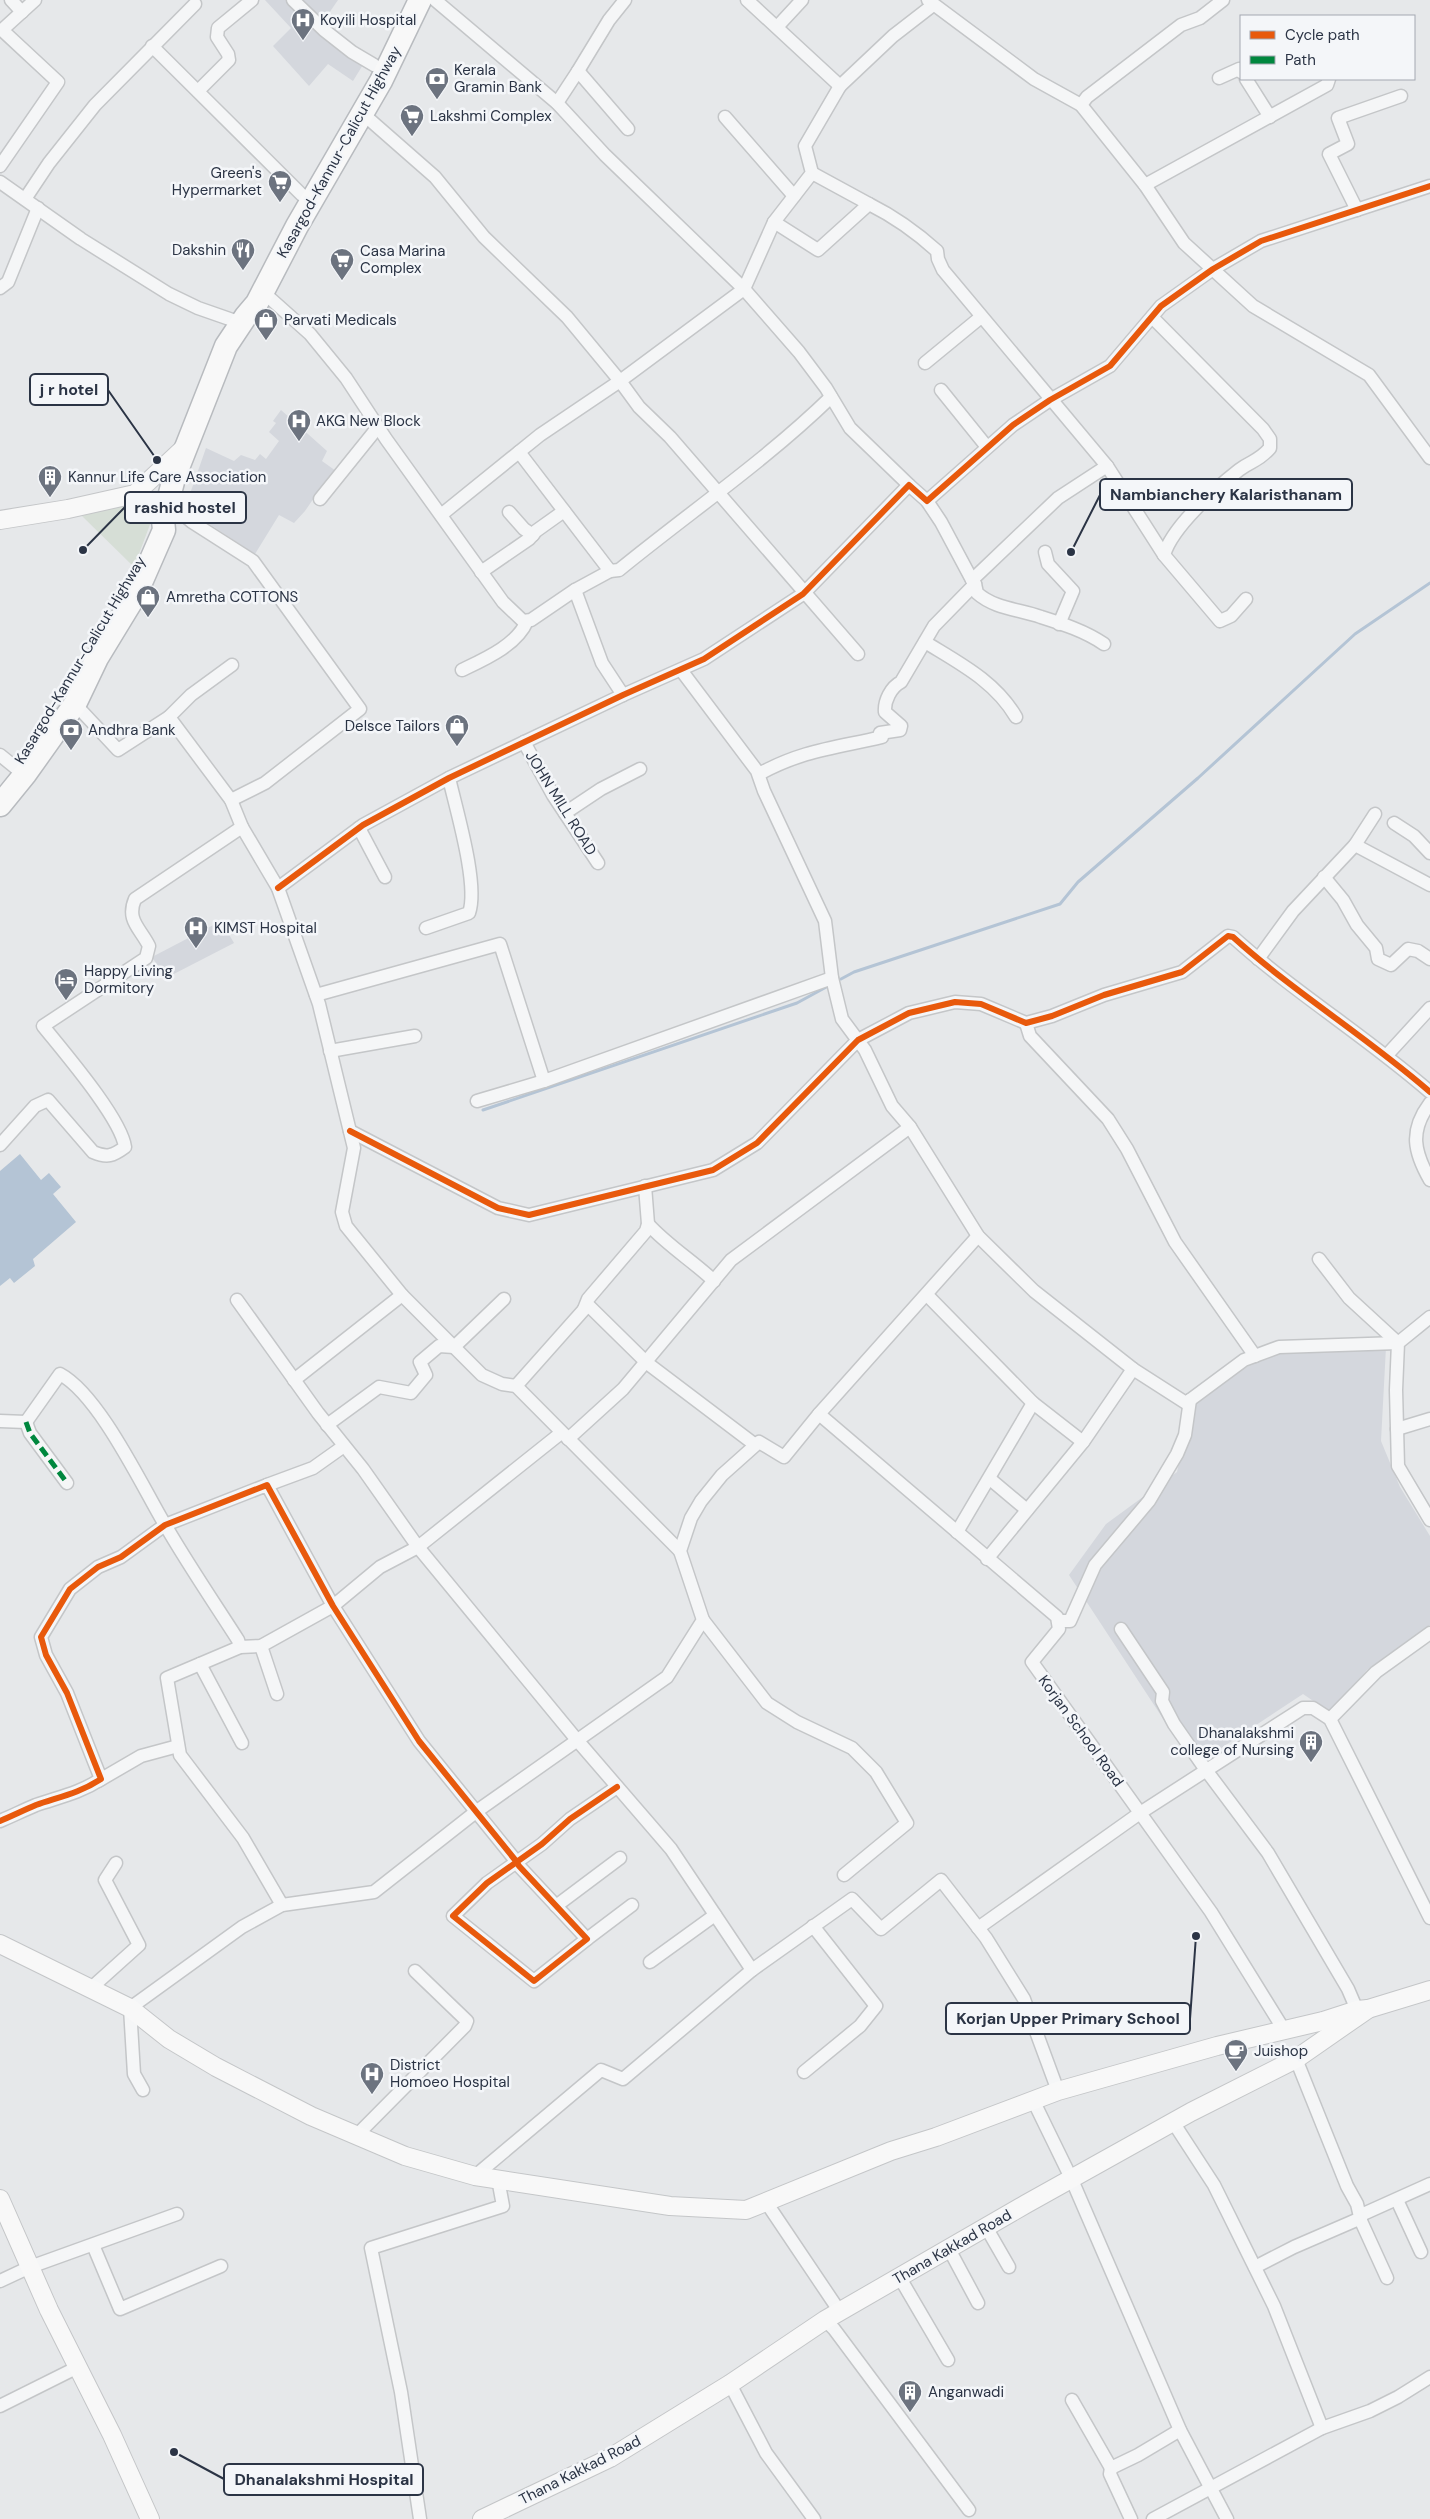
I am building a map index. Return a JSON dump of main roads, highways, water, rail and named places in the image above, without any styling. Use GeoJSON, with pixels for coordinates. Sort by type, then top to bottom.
{"type":"FeatureCollection","features":[{"type":"Feature","properties":{"kind":"highway","name":"Kasargod-Kannur-Calicut Highway"},"geometry":{"type":"LineString","coordinates":[[251,307],[302,195],[353,110],[398,22],[405,0]]}},
{"type":"Feature","properties":{"kind":"highway","name":"Kasargod-Kannur-Calicut Highway"},"geometry":{"type":"LineString","coordinates":[[0,805],[26,773],[75,704],[92,655],[124,589],[163,517],[226,346],[251,307],[362,114],[406,32],[420,0]]}},
{"type":"Feature","properties":{"kind":"highway","name":"Kasargod-Kannur-Calicut Highway"},"geometry":{"type":"LineString","coordinates":[[0,788],[8,761],[92,655]]}},
{"type":"Feature","properties":{"kind":"main road"},"geometry":{"type":"LineString","coordinates":[[0,520],[68,509],[135,494],[189,444]]}},
{"type":"Feature","properties":{"kind":"main road"},"geometry":{"type":"LineString","coordinates":[[0,1944],[130,2008],[169,2039],[216,2067],[311,2116],[405,2156],[475,2176],[670,2206],[746,2210],[891,2152],[1058,2091],[1217,2046],[1363,2010]]}},
{"type":"Feature","properties":{"kind":"main road","name":"Thana Kakkad Road"},"geometry":{"type":"LineString","coordinates":[[482,2519],[610,2458],[730,2384],[833,2316],[1173,2122],[1296,2059],[1363,2010],[1430,1990]]}},
{"type":"Feature","properties":{"kind":"main road"},"geometry":{"type":"LineString","coordinates":[[0,2199],[30,2267],[112,2435],[150,2519]]}},
{"type":"Feature","properties":{"kind":"water"},"geometry":{"type":"Polygon","coordinates":[[[20,1154],[41,1180],[49,1173],[61,1187],[53,1194],[76,1222],[33,1259],[35,1266],[14,1283],[10,1278],[0,1286],[0,1171],[20,1154]]]}},
{"type":"Feature","properties":{"kind":"waterway"},"geometry":{"type":"LineString","coordinates":[[841,979],[854,972],[1060,904],[1078,882],[1198,778],[1355,634],[1430,583]]}},
{"type":"Feature","properties":{"kind":"waterway"},"geometry":{"type":"LineString","coordinates":[[483,1110],[797,1003],[830,985]]}},
{"type":"Feature","properties":{"kind":"place","name":"Koyili Hospital"},"geometry":{"type":"Point","coordinates":[303,41]}},
{"type":"Feature","properties":{"kind":"place","name":"Kerala Gramin Bank"},"geometry":{"type":"Point","coordinates":[437,100]}},
{"type":"Feature","properties":{"kind":"place","name":"Lakshmi Complex"},"geometry":{"type":"Point","coordinates":[412,137]}},
{"type":"Feature","properties":{"kind":"place","name":"Green's Hypermarket"},"geometry":{"type":"Point","coordinates":[280,203]}},
{"type":"Feature","properties":{"kind":"place","name":"Dakshin"},"geometry":{"type":"Point","coordinates":[243,271]}},
{"type":"Feature","properties":{"kind":"place","name":"Casa Marina Complex"},"geometry":{"type":"Point","coordinates":[342,281]}},
{"type":"Feature","properties":{"kind":"place","name":"Parvati Medicals"},"geometry":{"type":"Point","coordinates":[266,341]}},
{"type":"Feature","properties":{"kind":"place","name":"AKG New Block"},"geometry":{"type":"Point","coordinates":[299,442]}},
{"type":"Feature","properties":{"kind":"place","name":"j r hotel"},"geometry":{"type":"Point","coordinates":[157,460]}},
{"type":"Feature","properties":{"kind":"place","name":"Kannur Life Care Association"},"geometry":{"type":"Point","coordinates":[50,498]}},
{"type":"Feature","properties":{"kind":"place","name":"rashid hostel"},"geometry":{"type":"Point","coordinates":[83,550]}},
{"type":"Feature","properties":{"kind":"place","name":"Nambianchery Kalaristhanam"},"geometry":{"type":"Point","coordinates":[1071,552]}},
{"type":"Feature","properties":{"kind":"place","name":"Amretha COTTONS"},"geometry":{"type":"Point","coordinates":[148,618]}},
{"type":"Feature","properties":{"kind":"place","name":"Delsce Tailors"},"geometry":{"type":"Point","coordinates":[457,747]}},
{"type":"Feature","properties":{"kind":"place","name":"Andhra Bank"},"geometry":{"type":"Point","coordinates":[71,751]}},
{"type":"Feature","properties":{"kind":"place","name":"KIMST Hospital"},"geometry":{"type":"Point","coordinates":[196,949]}},
{"type":"Feature","properties":{"kind":"place","name":"Happy Living Dormitory"},"geometry":{"type":"Point","coordinates":[66,1001]}},
{"type":"Feature","properties":{"kind":"place","name":"Dhanalakshmi college of Nursing"},"geometry":{"type":"Point","coordinates":[1311,1763]}},
{"type":"Feature","properties":{"kind":"place","name":"Korjan Upper Primary School"},"geometry":{"type":"Point","coordinates":[1196,1936]}},
{"type":"Feature","properties":{"kind":"place","name":"Juishop"},"geometry":{"type":"Point","coordinates":[1236,2072]}},
{"type":"Feature","properties":{"kind":"place","name":"District Homoeo Hospital"},"geometry":{"type":"Point","coordinates":[372,2095]}},
{"type":"Feature","properties":{"kind":"place","name":"Anganwadi"},"geometry":{"type":"Point","coordinates":[910,2413]}},
{"type":"Feature","properties":{"kind":"place","name":"Dhanalakshmi Hospital"},"geometry":{"type":"Point","coordinates":[174,2452]}}]}
